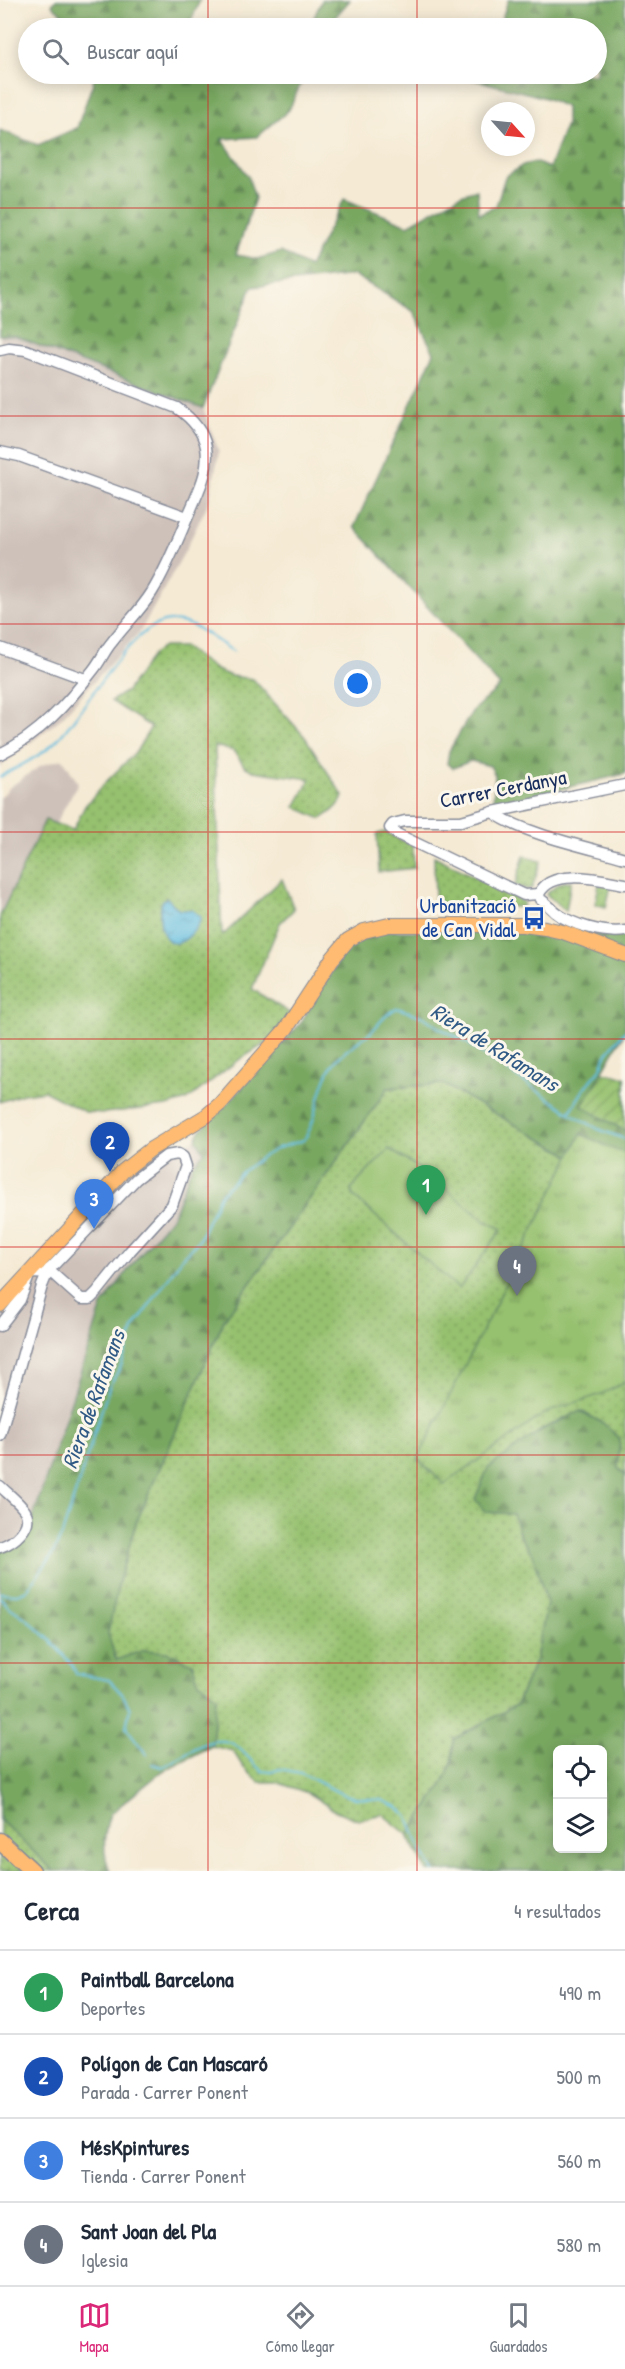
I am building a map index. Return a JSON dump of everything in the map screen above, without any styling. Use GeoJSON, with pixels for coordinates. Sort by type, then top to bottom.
{"type":"FeatureCollection","features":[{"type":"Feature","properties":{"kind":"highway"},"geometry":{"type":"LineString","coordinates":[[0,1841],[32,1871]]}},
{"type":"Feature","properties":{"kind":"highway"},"geometry":{"type":"LineString","coordinates":[[0,1856],[15,1871]]}},
{"type":"Feature","properties":{"kind":"main road"},"geometry":{"type":"LineString","coordinates":[[0,1305],[130,1165],[151,1149],[206,1116],[220,1104],[286,1029],[332,959],[354,936],[373,927],[404,924],[523,925],[559,931],[625,955]]}},
{"type":"Feature","properties":{"kind":"street"},"geometry":{"type":"LineString","coordinates":[[0,350],[9,348],[26,350],[166,403],[188,416],[202,436],[207,456],[202,480],[152,592],[86,679],[44,726],[27,739],[0,754]]}},
{"type":"Feature","properties":{"kind":"street"},"geometry":{"type":"LineString","coordinates":[[0,452],[19,456],[187,517]]}},
{"type":"Feature","properties":{"kind":"street"},"geometry":{"type":"LineString","coordinates":[[0,648],[86,679]]}},
{"type":"Feature","properties":{"kind":"street","name":"Carrer Cerdanya"},"geometry":{"type":"LineString","coordinates":[[546,902],[505,886],[397,834],[390,828],[393,824],[405,821],[453,822],[625,785]]}},
{"type":"Feature","properties":{"kind":"street"},"geometry":{"type":"LineString","coordinates":[[493,812],[518,826],[625,858]]}},
{"type":"Feature","properties":{"kind":"street"},"geometry":{"type":"LineString","coordinates":[[559,931],[546,902],[545,885],[559,879],[570,878],[625,884]]}},
{"type":"Feature","properties":{"kind":"street"},"geometry":{"type":"LineString","coordinates":[[546,902],[566,918],[592,928],[607,932],[625,931]]}},
{"type":"Feature","properties":{"kind":"street"},"geometry":{"type":"LineString","coordinates":[[559,931],[566,918]]}},
{"type":"Feature","properties":{"kind":"street"},"geometry":{"type":"LineString","coordinates":[[4,1322],[20,1300],[30,1273],[53,1274],[81,1299],[90,1299],[172,1205],[186,1166],[183,1157],[178,1154],[166,1156],[136,1179],[47,1272]]}},
{"type":"Feature","properties":{"kind":"street"},"geometry":{"type":"LineString","coordinates":[[0,1435],[47,1272],[62,1236]]}},
{"type":"Feature","properties":{"kind":"street"},"geometry":{"type":"LineString","coordinates":[[4,1322],[22,1309],[33,1318]]}},
{"type":"Feature","properties":{"kind":"street"},"geometry":{"type":"LineString","coordinates":[[0,1486],[25,1511],[26,1518],[21,1533],[10,1544],[0,1547]]}},
{"type":"Feature","properties":{"kind":"shaded area"},"geometry":{"type":"Polygon","coordinates":[[[0,336],[16,337],[203,408],[219,452],[209,501],[185,551],[141,630],[59,720],[0,767],[0,336]]]}},
{"type":"Feature","properties":{"kind":"shaded area"},"geometry":{"type":"Polygon","coordinates":[[[63,759],[78,783],[0,924],[0,798],[10,787],[42,765],[63,759]]]}},
{"type":"Feature","properties":{"kind":"shaded area"},"geometry":{"type":"Polygon","coordinates":[[[196,1139],[204,1152],[191,1166],[174,1214],[130,1267],[102,1306],[25,1543],[0,1551],[0,1317],[118,1188],[144,1164],[165,1151],[196,1139]]]}},
{"type":"Feature","properties":{"kind":"green space"},"geometry":{"type":"Polygon","coordinates":[[[56,0],[200,0],[192,18],[66,18],[52,5],[56,0]]]}},
{"type":"Feature","properties":{"kind":"green space"},"geometry":{"type":"Polygon","coordinates":[[[322,0],[350,0],[335,18],[314,18],[322,0]]]}},
{"type":"Feature","properties":{"kind":"green space"},"geometry":{"type":"Polygon","coordinates":[[[508,0],[625,0],[625,774],[511,801],[493,803],[495,775],[490,766],[471,761],[453,768],[447,764],[449,751],[473,710],[500,686],[354,527],[434,353],[413,311],[354,275],[252,287],[203,408],[16,337],[0,336],[0,130],[38,145],[77,128],[92,84],[301,84],[289,110],[257,137],[222,139],[248,176],[255,198],[236,255],[257,259],[281,252],[309,267],[344,199],[408,225],[461,195],[477,190],[479,214],[496,206],[505,177],[523,165],[535,162],[549,168],[566,124],[566,107],[546,98],[491,84],[607,84],[607,18],[502,18],[508,0]]]}},
{"type":"Feature","properties":{"kind":"green space"},"geometry":{"type":"Polygon","coordinates":[[[163,647],[184,647],[216,670],[231,676],[253,679],[305,737],[343,796],[337,807],[321,819],[295,807],[310,779],[253,771],[244,766],[234,751],[215,746],[222,936],[282,879],[294,909],[280,923],[252,989],[291,1014],[268,1042],[237,1061],[187,1100],[167,1106],[104,1113],[85,1112],[44,1091],[23,1094],[0,1102],[0,916],[45,820],[73,830],[85,806],[136,752],[151,727],[111,701],[127,691],[153,654],[163,647]]]}},
{"type":"Feature","properties":{"kind":"green space"},"geometry":{"type":"Polygon","coordinates":[[[385,832],[413,846],[414,868],[379,872],[377,834],[385,832]]]}},
{"type":"Feature","properties":{"kind":"green space"},"geometry":{"type":"Polygon","coordinates":[[[434,856],[524,902],[523,907],[441,905],[441,902],[435,902],[434,856]]]}},
{"type":"Feature","properties":{"kind":"green space"},"geometry":{"type":"Polygon","coordinates":[[[524,856],[541,861],[532,888],[526,889],[515,885],[524,856]]]}},
{"type":"Feature","properties":{"kind":"green space"},"geometry":{"type":"Polygon","coordinates":[[[571,881],[566,911],[546,894],[560,883],[571,881]]]}},
{"type":"Feature","properties":{"kind":"green space"},"geometry":{"type":"Polygon","coordinates":[[[599,884],[611,886],[606,907],[595,904],[599,884]]]}},
{"type":"Feature","properties":{"kind":"green space"},"geometry":{"type":"Polygon","coordinates":[[[570,923],[625,934],[625,1032],[583,1106],[625,1131],[625,1193],[617,1182],[443,1084],[388,1088],[224,1320],[136,1523],[119,1581],[108,1633],[116,1660],[144,1650],[167,1652],[192,1663],[198,1681],[216,1696],[212,1746],[163,1771],[110,1814],[104,1843],[110,1871],[54,1871],[0,1820],[0,1551],[25,1542],[102,1306],[130,1267],[173,1215],[192,1166],[204,1152],[196,1139],[201,1129],[217,1115],[300,1024],[343,953],[359,940],[382,931],[563,932],[570,923]]]}},
{"type":"Feature","properties":{"kind":"green space"},"geometry":{"type":"Polygon","coordinates":[[[603,1072],[625,1077],[625,1131],[582,1106],[603,1072]]]}},
{"type":"Feature","properties":{"kind":"green space"},"geometry":{"type":"Polygon","coordinates":[[[443,1084],[617,1182],[625,1193],[625,1475],[618,1468],[603,1423],[580,1411],[485,1512],[513,1513],[520,1536],[533,1555],[547,1604],[536,1659],[516,1705],[454,1739],[452,1763],[441,1787],[408,1835],[382,1814],[358,1820],[334,1810],[308,1793],[276,1782],[259,1782],[243,1767],[233,1751],[212,1746],[216,1696],[198,1681],[192,1663],[116,1660],[107,1633],[136,1523],[224,1320],[388,1088],[443,1084]]]}},
{"type":"Feature","properties":{"kind":"green space"},"geometry":{"type":"Polygon","coordinates":[[[581,1134],[617,1151],[625,1152],[625,1380],[609,1391],[544,1414],[444,1484],[418,1459],[581,1134]]]}},
{"type":"Feature","properties":{"kind":"green space"},"geometry":{"type":"Polygon","coordinates":[[[389,1149],[428,1174],[485,1221],[502,1229],[459,1289],[353,1196],[351,1189],[389,1149]]]}},
{"type":"Feature","properties":{"kind":"green space"},"geometry":{"type":"Polygon","coordinates":[[[580,1411],[603,1423],[620,1439],[618,1468],[625,1475],[625,1871],[427,1871],[408,1835],[441,1787],[452,1763],[454,1739],[516,1705],[536,1659],[547,1604],[533,1555],[520,1536],[513,1514],[485,1512],[475,1499],[488,1468],[543,1429],[580,1411]]]}},
{"type":"Feature","properties":{"kind":"green space"},"geometry":{"type":"Polygon","coordinates":[[[0,1820],[54,1871],[0,1871],[0,1820]]]}},
{"type":"Feature","properties":{"kind":"water"},"geometry":{"type":"Polygon","coordinates":[[[167,898],[179,910],[192,910],[201,917],[192,933],[183,941],[175,943],[169,941],[161,927],[161,909],[163,900],[167,898]]]}},
{"type":"Feature","properties":{"kind":"waterway"},"geometry":{"type":"LineString","coordinates":[[0,777],[54,743],[124,652],[140,636],[156,625],[172,621],[189,624],[233,651]]}},
{"type":"Feature","properties":{"kind":"waterway","name":"Riera de Rafamans"},"geometry":{"type":"LineString","coordinates":[[0,1593],[18,1594],[27,1590],[51,1557],[62,1535],[110,1385],[121,1366],[133,1329],[182,1258],[199,1240],[220,1195],[243,1171],[262,1157],[278,1148],[304,1140],[313,1122],[324,1082],[334,1063],[370,1033],[389,1013],[397,1008],[424,1017],[439,1028],[463,1040],[570,1113],[598,1129],[625,1139]]}},
{"type":"Feature","properties":{"kind":"waterway"},"geometry":{"type":"LineString","coordinates":[[570,1112],[584,1089],[600,1070],[607,1053],[625,1031]]}},
{"type":"Feature","properties":{"kind":"waterway"},"geometry":{"type":"LineString","coordinates":[[0,1597],[50,1640],[73,1666],[76,1674],[109,1680],[123,1695],[130,1709],[126,1727],[147,1755]]}},
{"type":"Feature","properties":{"kind":"waterway"},"geometry":{"type":"LineString","coordinates":[[153,1764],[162,1767],[197,1747],[216,1741],[226,1741],[239,1748],[262,1771],[271,1772],[280,1769],[301,1773],[355,1798],[381,1800],[398,1807],[408,1817],[420,1847],[434,1871]]}},
{"type":"Feature","properties":{"kind":"place","name":"Urbanització de Can Vidal"},"geometry":{"type":"Point","coordinates":[534,918]}},
{"type":"Feature","properties":{"kind":"place","name":"Polígon de Can Mascaró"},"geometry":{"type":"Point","coordinates":[110,1172]}},
{"type":"Feature","properties":{"kind":"place","name":"Paintball Barcelona"},"geometry":{"type":"Point","coordinates":[426,1215]}},
{"type":"Feature","properties":{"kind":"place","name":"MésKpintures"},"geometry":{"type":"Point","coordinates":[94,1229]}},
{"type":"Feature","properties":{"kind":"place","name":"Sant Joan del Pla"},"geometry":{"type":"Point","coordinates":[517,1296]}}]}
